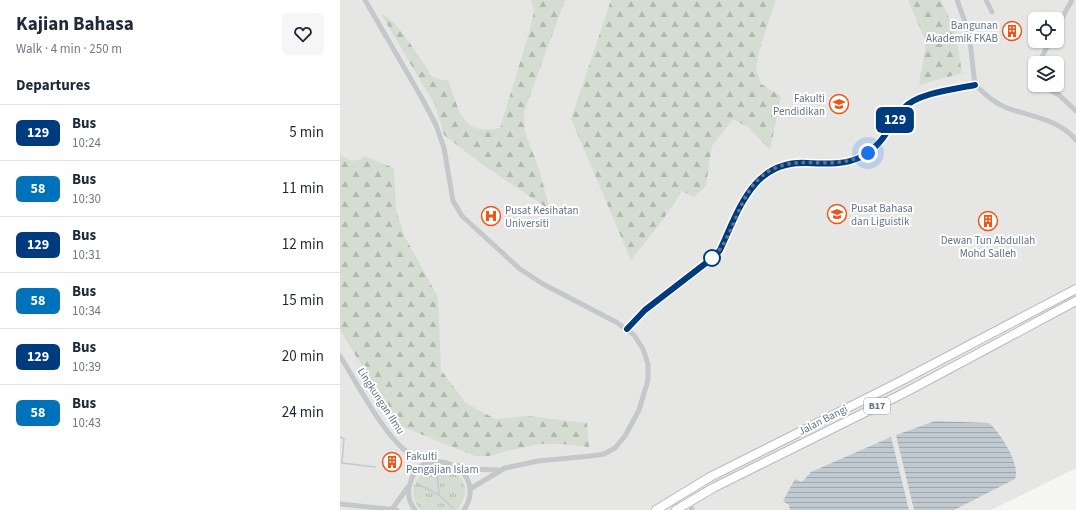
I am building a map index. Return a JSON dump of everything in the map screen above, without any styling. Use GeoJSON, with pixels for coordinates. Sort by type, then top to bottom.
{"type":"FeatureCollection","features":[{"type":"Feature","properties":{"kind":"main road","name":"Jalan Bangi"},"geometry":{"type":"LineString","coordinates":[[656,510],[710,477],[892,385],[1076,289]]}},
{"type":"Feature","properties":{"kind":"main road","name":"Jalan Bangi"},"geometry":{"type":"LineString","coordinates":[[676,510],[691,506],[713,488],[906,392],[1076,301]]}},
{"type":"Feature","properties":{"kind":"street"},"geometry":{"type":"LineString","coordinates":[[365,0],[436,125],[444,148],[454,201],[462,216],[526,273],[543,284],[627,329],[638,340],[648,364],[648,380],[635,420],[625,436],[614,448],[604,454],[538,461],[499,470],[470,489]]}},
{"type":"Feature","properties":{"kind":"street"},"geometry":{"type":"LineString","coordinates":[[957,0],[969,33],[975,85],[992,101],[1007,108],[1039,116],[1064,129],[1076,140]]}},
{"type":"Feature","properties":{"kind":"street"},"geometry":{"type":"LineString","coordinates":[[986,0],[992,12]]}},
{"type":"Feature","properties":{"kind":"street"},"geometry":{"type":"LineString","coordinates":[[1064,14],[1072,0]]}},
{"type":"Feature","properties":{"kind":"street"},"geometry":{"type":"LineString","coordinates":[[627,329],[645,310],[715,256],[720,250],[745,196],[755,184],[774,168],[798,163],[819,164],[847,162],[858,158],[868,153],[886,137],[905,107],[914,100],[948,90],[975,85]]}},
{"type":"Feature","properties":{"kind":"street"},"geometry":{"type":"LineString","coordinates":[[1053,92],[1076,110]]}},
{"type":"Feature","properties":{"kind":"street","name":"Lingkungan Ilmu"},"geometry":{"type":"LineString","coordinates":[[340,356],[376,414],[398,444],[409,454],[431,462],[445,462],[468,469],[499,470]]}},
{"type":"Feature","properties":{"kind":"street"},"geometry":{"type":"LineString","coordinates":[[340,504],[395,509],[418,470],[431,462]]}},
{"type":"Feature","properties":{"kind":"street"},"geometry":{"type":"LineString","coordinates":[[452,464],[462,472],[469,483],[469,500],[464,510]]}},
{"type":"Feature","properties":{"kind":"street"},"geometry":{"type":"LineString","coordinates":[[410,482],[409,498],[415,510]]}},
{"type":"Feature","properties":{"kind":"shaded area"},"geometry":{"type":"Polygon","coordinates":[[[340,0],[1076,0],[1076,468],[991,510],[340,510],[340,0]]]}},
{"type":"Feature","properties":{"kind":"shaded area"},"geometry":{"type":"Polygon","coordinates":[[[935,421],[989,423],[994,427],[1008,449],[1015,466],[1015,479],[954,510],[914,510],[896,435],[935,421]]]}},
{"type":"Feature","properties":{"kind":"shaded area"},"geometry":{"type":"Polygon","coordinates":[[[891,437],[909,510],[790,510],[789,505],[783,501],[795,479],[802,482],[811,472],[891,437]]]}},
{"type":"Feature","properties":{"kind":"green space"},"geometry":{"type":"Polygon","coordinates":[[[531,0],[565,0],[524,112],[525,132],[539,169],[550,210],[486,167],[444,135],[435,105],[381,14],[386,16],[398,27],[431,75],[438,79],[448,80],[459,110],[469,124],[477,128],[500,128],[529,33],[534,11],[531,0]]]}},
{"type":"Feature","properties":{"kind":"green space"},"geometry":{"type":"Polygon","coordinates":[[[611,0],[776,0],[759,51],[756,69],[761,84],[781,96],[770,150],[749,128],[733,119],[712,146],[706,186],[694,197],[682,191],[662,221],[631,260],[571,119],[611,0]]]}},
{"type":"Feature","properties":{"kind":"green space"},"geometry":{"type":"Polygon","coordinates":[[[908,0],[941,0],[956,34],[962,73],[919,85],[926,42],[908,0]]]}},
{"type":"Feature","properties":{"kind":"green space"},"geometry":{"type":"Polygon","coordinates":[[[340,154],[352,161],[358,160],[364,156],[394,168],[396,210],[405,237],[438,297],[441,370],[466,403],[495,419],[528,416],[587,423],[589,447],[563,444],[542,444],[489,456],[475,456],[398,425],[340,330],[340,154]]]}},
{"type":"Feature","properties":{"kind":"green space"},"geometry":{"type":"Polygon","coordinates":[[[438,466],[453,471],[463,482],[465,495],[457,510],[421,510],[416,503],[413,490],[415,483],[424,472],[438,466]]]}},
{"type":"Feature","properties":{"kind":"waterway"},"geometry":{"type":"LineString","coordinates":[[340,437],[344,439],[342,463],[375,467]]}},
{"type":"Feature","properties":{"kind":"waterway"},"geometry":{"type":"LineString","coordinates":[[441,468],[437,472],[439,495],[453,508]]}},
{"type":"Feature","properties":{"kind":"waterway"},"geometry":{"type":"LineString","coordinates":[[418,484],[439,495]]}},
{"type":"Feature","properties":{"kind":"bus line","name":"129"},"geometry":{"type":"LineString","coordinates":[[627,329],[645,310],[672,291],[715,256],[720,250],[745,196],[755,184],[774,168],[798,163],[819,164],[847,162],[858,158],[868,153],[886,137],[905,107],[914,100],[948,90],[975,85]]}},
{"type":"Feature","properties":{"kind":"place","name":"Bangunan Akademik FKAB"},"geometry":{"type":"Point","coordinates":[1012,31]}},
{"type":"Feature","properties":{"kind":"place","name":"Fakulti Pendidikan"},"geometry":{"type":"Point","coordinates":[839,104]}},
{"type":"Feature","properties":{"kind":"place","name":"Pusat Bahasa dan Liguistik"},"geometry":{"type":"Point","coordinates":[837,214]}},
{"type":"Feature","properties":{"kind":"place","name":"Pusat Kesihatan Universiti"},"geometry":{"type":"Point","coordinates":[491,216]}},
{"type":"Feature","properties":{"kind":"place","name":"Dewan Tun Abdullah Mohd Salleh"},"geometry":{"type":"Point","coordinates":[988,221]}},
{"type":"Feature","properties":{"kind":"place","name":"Fakulti Pengajian Islam"},"geometry":{"type":"Point","coordinates":[392,462]}},
{"type":"Feature","properties":{"kind":"route"},"geometry":{"type":"LineString","coordinates":[[712,258],[711,259],[715,256],[720,250],[745,196],[755,184],[774,168],[798,163],[819,164],[847,162],[868,153]]}}]}
